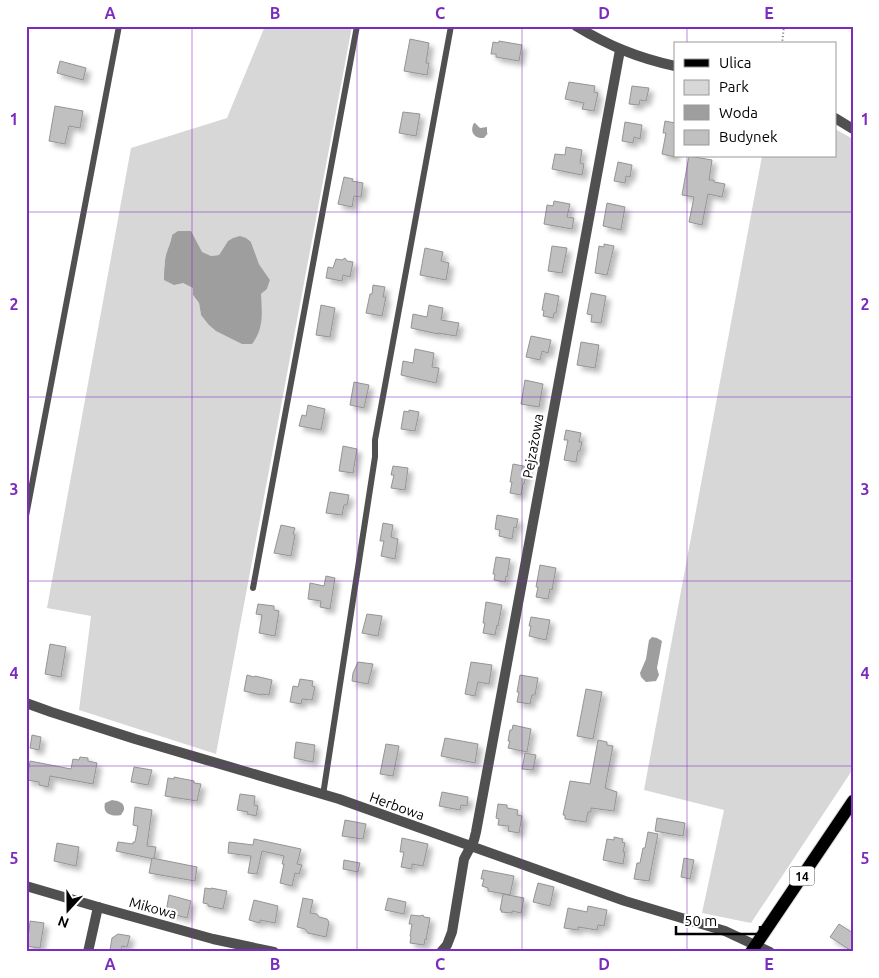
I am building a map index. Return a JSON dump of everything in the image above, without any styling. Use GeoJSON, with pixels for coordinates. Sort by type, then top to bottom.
{"type":"FeatureCollection","features":[{"type":"Feature","properties":{"kind":"main road","name":"14"},"geometry":{"type":"LineString","coordinates":[[753,948],[853,801]]}},
{"type":"Feature","properties":{"kind":"street"},"geometry":{"type":"LineString","coordinates":[[576,26],[620,50],[674,66]]}},
{"type":"Feature","properties":{"kind":"street","name":"Pejzażowa"},"geometry":{"type":"LineString","coordinates":[[441,952],[447,945],[452,932],[464,859],[474,840],[478,822],[620,50]]}},
{"type":"Feature","properties":{"kind":"street"},"geometry":{"type":"LineString","coordinates":[[836,119],[853,129]]}},
{"type":"Feature","properties":{"kind":"street","name":"Herbowa"},"geometry":{"type":"LineString","coordinates":[[26,703],[135,739],[323,795],[625,901],[726,931],[753,948],[770,952]]}},
{"type":"Feature","properties":{"kind":"street","name":"Mikowa"},"geometry":{"type":"LineString","coordinates":[[26,886],[213,939],[274,952]]}},
{"type":"Feature","properties":{"kind":"street"},"geometry":{"type":"LineString","coordinates":[[88,952],[98,907]]}},
{"type":"Feature","properties":{"kind":"lane"},"geometry":{"type":"LineString","coordinates":[[26,516],[119,26]]}},
{"type":"Feature","properties":{"kind":"lane"},"geometry":{"type":"LineString","coordinates":[[253,588],[357,26]]}},
{"type":"Feature","properties":{"kind":"lane"},"geometry":{"type":"LineString","coordinates":[[323,795],[375,457],[375,440],[451,26]]}},
{"type":"Feature","properties":{"kind":"path"},"geometry":{"type":"LineString","coordinates":[[782,42],[784,26]]}},
{"type":"Feature","properties":{"kind":"green space"},"geometry":{"type":"Polygon","coordinates":[[[265,26],[352,26],[216,754],[79,710],[91,616],[47,608],[131,148],[227,118],[265,26]],[[172,235],[164,265],[164,280],[183,283],[194,288],[193,295],[199,303],[201,315],[261,325],[261,294],[267,289],[270,280],[259,264],[251,242],[228,241],[219,255],[211,256],[202,253],[172,235]]]}},
{"type":"Feature","properties":{"kind":"green space"},"geometry":{"type":"Polygon","coordinates":[[[836,130],[853,139],[853,769],[751,923],[702,913],[724,810],[644,790],[762,158],[836,158],[836,130]]]}},
{"type":"Feature","properties":{"kind":"water"},"geometry":{"type":"Polygon","coordinates":[[[474,123],[480,128],[487,127],[488,133],[484,138],[474,134],[472,129],[474,123]]]}},
{"type":"Feature","properties":{"kind":"water"},"geometry":{"type":"Polygon","coordinates":[[[178,231],[191,231],[202,252],[211,256],[219,255],[228,241],[233,238],[240,236],[251,242],[259,264],[270,280],[267,289],[261,294],[262,314],[259,333],[252,344],[242,344],[216,331],[201,315],[199,303],[193,295],[193,288],[183,283],[174,285],[164,280],[166,255],[172,235],[178,231]]]}},
{"type":"Feature","properties":{"kind":"water"},"geometry":{"type":"Polygon","coordinates":[[[652,637],[662,641],[657,668],[659,675],[656,681],[646,682],[640,673],[646,659],[649,640],[652,637]]]}},
{"type":"Feature","properties":{"kind":"water"},"geometry":{"type":"Polygon","coordinates":[[[112,800],[119,801],[123,805],[124,810],[121,815],[114,816],[106,812],[105,803],[112,800]]]}},
{"type":"Feature","properties":{"kind":"building"},"geometry":{"type":"Polygon","coordinates":[[[410,39],[429,43],[426,63],[429,63],[427,75],[404,71],[410,39]]]}},
{"type":"Feature","properties":{"kind":"building"},"geometry":{"type":"Polygon","coordinates":[[[499,41],[522,45],[519,61],[496,57],[496,54],[491,54],[493,42],[498,43],[499,41]]]}},
{"type":"Feature","properties":{"kind":"building"},"geometry":{"type":"Polygon","coordinates":[[[60,61],[86,68],[83,80],[57,73],[60,61]]]}},
{"type":"Feature","properties":{"kind":"building"},"geometry":{"type":"Polygon","coordinates":[[[569,82],[595,86],[594,92],[598,93],[594,111],[582,109],[584,103],[565,99],[569,82]]]}},
{"type":"Feature","properties":{"kind":"building"},"geometry":{"type":"Polygon","coordinates":[[[632,86],[649,88],[646,101],[640,100],[639,105],[629,104],[632,86]]]}},
{"type":"Feature","properties":{"kind":"building"},"geometry":{"type":"Polygon","coordinates":[[[55,106],[83,111],[80,128],[69,126],[65,144],[49,141],[55,106]]]}},
{"type":"Feature","properties":{"kind":"building"},"geometry":{"type":"Polygon","coordinates":[[[403,112],[420,114],[416,136],[399,133],[403,112]]]}},
{"type":"Feature","properties":{"kind":"building"},"geometry":{"type":"Polygon","coordinates":[[[665,121],[674,123],[674,157],[662,154],[666,133],[663,133],[665,121]]]}},
{"type":"Feature","properties":{"kind":"building"},"geometry":{"type":"Polygon","coordinates":[[[625,122],[642,125],[640,139],[634,137],[633,143],[622,141],[625,122]]]}},
{"type":"Feature","properties":{"kind":"building"},"geometry":{"type":"Polygon","coordinates":[[[566,147],[582,150],[580,163],[584,164],[582,175],[552,169],[555,154],[565,155],[566,147]]]}},
{"type":"Feature","properties":{"kind":"building"},"geometry":{"type":"Polygon","coordinates":[[[689,158],[712,160],[709,180],[725,184],[722,197],[708,194],[702,225],[689,222],[694,197],[682,195],[689,158]]]}},
{"type":"Feature","properties":{"kind":"building"},"geometry":{"type":"Polygon","coordinates":[[[618,162],[632,165],[630,177],[626,176],[625,183],[614,181],[618,162]]]}},
{"type":"Feature","properties":{"kind":"building"},"geometry":{"type":"Polygon","coordinates":[[[344,177],[363,183],[361,197],[354,196],[352,207],[338,204],[344,177]]]}},
{"type":"Feature","properties":{"kind":"building"},"geometry":{"type":"Polygon","coordinates":[[[554,201],[570,204],[567,217],[574,218],[572,229],[544,224],[547,205],[553,206],[554,201]]]}},
{"type":"Feature","properties":{"kind":"building"},"geometry":{"type":"Polygon","coordinates":[[[607,203],[625,207],[621,230],[603,226],[607,203]]]}},
{"type":"Feature","properties":{"kind":"building"},"geometry":{"type":"Polygon","coordinates":[[[604,244],[614,246],[607,275],[595,273],[599,246],[604,247],[604,244]]]}},
{"type":"Feature","properties":{"kind":"building"},"geometry":{"type":"Polygon","coordinates":[[[552,246],[567,248],[562,273],[548,271],[552,246]]]}},
{"type":"Feature","properties":{"kind":"building"},"geometry":{"type":"Polygon","coordinates":[[[425,248],[443,252],[441,261],[449,263],[446,280],[420,275],[425,248]]]}},
{"type":"Feature","properties":{"kind":"building"},"geometry":{"type":"Polygon","coordinates":[[[345,258],[347,261],[353,262],[350,277],[343,275],[342,281],[326,278],[328,267],[333,268],[336,259],[342,260],[345,258]]]}},
{"type":"Feature","properties":{"kind":"building"},"geometry":{"type":"Polygon","coordinates":[[[373,285],[385,287],[383,297],[386,297],[382,316],[366,313],[373,285]]]}},
{"type":"Feature","properties":{"kind":"building"},"geometry":{"type":"Polygon","coordinates":[[[545,293],[559,296],[556,313],[554,313],[553,318],[543,316],[544,311],[542,310],[545,293]]]}},
{"type":"Feature","properties":{"kind":"building"},"geometry":{"type":"Polygon","coordinates":[[[591,293],[606,296],[601,323],[591,322],[592,315],[587,314],[591,293]]]}},
{"type":"Feature","properties":{"kind":"building"},"geometry":{"type":"Polygon","coordinates":[[[321,305],[335,308],[330,337],[316,335],[321,305]]]}},
{"type":"Feature","properties":{"kind":"building"},"geometry":{"type":"Polygon","coordinates":[[[429,305],[443,308],[441,320],[459,323],[456,336],[411,328],[413,314],[427,317],[429,305]]]}},
{"type":"Feature","properties":{"kind":"building"},"geometry":{"type":"Polygon","coordinates":[[[531,336],[551,340],[548,353],[542,351],[540,360],[526,357],[531,336]]]}},
{"type":"Feature","properties":{"kind":"building"},"geometry":{"type":"Polygon","coordinates":[[[581,342],[599,345],[595,368],[577,365],[581,342]]]}},
{"type":"Feature","properties":{"kind":"building"},"geometry":{"type":"Polygon","coordinates":[[[415,349],[434,353],[432,367],[439,368],[436,383],[401,375],[403,361],[413,363],[415,349]]]}},
{"type":"Feature","properties":{"kind":"building"},"geometry":{"type":"Polygon","coordinates":[[[525,380],[543,384],[539,407],[521,404],[525,380]]]}},
{"type":"Feature","properties":{"kind":"building"},"geometry":{"type":"Polygon","coordinates":[[[354,382],[369,385],[364,408],[350,405],[354,382]]]}},
{"type":"Feature","properties":{"kind":"building"},"geometry":{"type":"Polygon","coordinates":[[[308,405],[325,409],[321,430],[299,426],[302,415],[306,416],[308,405]]]}},
{"type":"Feature","properties":{"kind":"building"},"geometry":{"type":"Polygon","coordinates":[[[409,410],[419,412],[415,431],[401,429],[404,411],[409,412],[409,410]]]}},
{"type":"Feature","properties":{"kind":"building"},"geometry":{"type":"Polygon","coordinates":[[[566,430],[581,433],[579,442],[582,442],[576,462],[564,460],[568,440],[564,440],[566,430]]]}},
{"type":"Feature","properties":{"kind":"building"},"geometry":{"type":"Polygon","coordinates":[[[343,446],[357,449],[353,473],[339,471],[343,446]]]}},
{"type":"Feature","properties":{"kind":"building"},"geometry":{"type":"Polygon","coordinates":[[[513,464],[528,467],[521,495],[510,493],[513,464]]]}},
{"type":"Feature","properties":{"kind":"building"},"geometry":{"type":"Polygon","coordinates":[[[393,466],[408,468],[405,490],[391,488],[394,475],[391,475],[393,466]]]}},
{"type":"Feature","properties":{"kind":"building"},"geometry":{"type":"Polygon","coordinates":[[[330,492],[349,495],[342,515],[326,513],[330,492]]]}},
{"type":"Feature","properties":{"kind":"building"},"geometry":{"type":"Polygon","coordinates":[[[497,515],[518,519],[516,528],[514,527],[512,539],[499,536],[500,530],[495,529],[497,515]]]}},
{"type":"Feature","properties":{"kind":"building"},"geometry":{"type":"Polygon","coordinates":[[[383,523],[393,525],[391,537],[398,539],[395,559],[381,556],[384,541],[380,541],[383,523]]]}},
{"type":"Feature","properties":{"kind":"building"},"geometry":{"type":"Polygon","coordinates":[[[281,525],[295,528],[291,556],[274,553],[281,525]]]}},
{"type":"Feature","properties":{"kind":"building"},"geometry":{"type":"Polygon","coordinates":[[[496,557],[510,559],[505,582],[494,580],[495,574],[493,574],[496,557]]]}},
{"type":"Feature","properties":{"kind":"building"},"geometry":{"type":"Polygon","coordinates":[[[540,565],[556,568],[552,590],[550,589],[548,599],[536,597],[540,565]]]}},
{"type":"Feature","properties":{"kind":"building"},"geometry":{"type":"Polygon","coordinates":[[[326,576],[335,578],[330,609],[320,607],[321,601],[308,599],[310,583],[324,586],[326,576]]]}},
{"type":"Feature","properties":{"kind":"building"},"geometry":{"type":"Polygon","coordinates":[[[486,602],[502,605],[495,635],[483,633],[486,602]]]}},
{"type":"Feature","properties":{"kind":"building"},"geometry":{"type":"Polygon","coordinates":[[[258,604],[274,606],[274,610],[279,611],[275,636],[259,633],[262,615],[256,614],[258,604]]]}},
{"type":"Feature","properties":{"kind":"building"},"geometry":{"type":"Polygon","coordinates":[[[367,614],[382,616],[378,636],[362,633],[367,614]]]}},
{"type":"Feature","properties":{"kind":"building"},"geometry":{"type":"Polygon","coordinates":[[[531,617],[550,620],[546,640],[529,636],[531,617]]]}},
{"type":"Feature","properties":{"kind":"building"},"geometry":{"type":"Polygon","coordinates":[[[50,644],[66,647],[61,677],[45,674],[50,644]]]}},
{"type":"Feature","properties":{"kind":"building"},"geometry":{"type":"Polygon","coordinates":[[[358,662],[373,664],[368,684],[352,681],[358,662]]]}},
{"type":"Feature","properties":{"kind":"building"},"geometry":{"type":"Polygon","coordinates":[[[471,662],[492,665],[489,684],[478,682],[475,696],[465,694],[471,662]]]}},
{"type":"Feature","properties":{"kind":"building"},"geometry":{"type":"Polygon","coordinates":[[[247,675],[272,680],[269,695],[244,691],[247,675]]]}},
{"type":"Feature","properties":{"kind":"building"},"geometry":{"type":"Polygon","coordinates":[[[520,675],[538,678],[535,695],[532,695],[530,704],[517,702],[520,675]]]}},
{"type":"Feature","properties":{"kind":"building"},"geometry":{"type":"Polygon","coordinates":[[[300,679],[313,681],[312,686],[315,687],[312,700],[302,699],[301,704],[290,702],[293,686],[298,687],[300,679]]]}},
{"type":"Feature","properties":{"kind":"building"},"geometry":{"type":"Polygon","coordinates":[[[586,689],[602,692],[593,739],[577,736],[586,689]]]}},
{"type":"Feature","properties":{"kind":"building"},"geometry":{"type":"Polygon","coordinates":[[[513,725],[531,729],[527,752],[508,748],[510,730],[512,730],[513,725]]]}},
{"type":"Feature","properties":{"kind":"building"},"geometry":{"type":"Polygon","coordinates":[[[32,735],[41,737],[39,750],[30,748],[32,735]]]}},
{"type":"Feature","properties":{"kind":"building"},"geometry":{"type":"Polygon","coordinates":[[[445,738],[478,744],[475,763],[441,756],[445,738]]]}},
{"type":"Feature","properties":{"kind":"building"},"geometry":{"type":"Polygon","coordinates":[[[598,740],[613,746],[605,788],[617,792],[614,811],[591,808],[586,822],[565,819],[565,815],[563,815],[570,781],[590,784],[598,740]]]}},
{"type":"Feature","properties":{"kind":"building"},"geometry":{"type":"Polygon","coordinates":[[[296,742],[315,745],[313,762],[294,758],[296,742]]]}},
{"type":"Feature","properties":{"kind":"building"},"geometry":{"type":"Polygon","coordinates":[[[386,744],[399,746],[393,776],[380,774],[386,744]]]}},
{"type":"Feature","properties":{"kind":"building"},"geometry":{"type":"Polygon","coordinates":[[[525,753],[536,755],[533,770],[522,769],[525,753]]]}},
{"type":"Feature","properties":{"kind":"building"},"geometry":{"type":"Polygon","coordinates":[[[80,757],[88,758],[88,761],[97,763],[93,784],[50,776],[48,787],[39,785],[39,782],[27,780],[30,761],[71,769],[73,759],[79,760],[80,757]]]}},
{"type":"Feature","properties":{"kind":"building"},"geometry":{"type":"Polygon","coordinates":[[[134,767],[152,770],[148,785],[131,782],[134,767]]]}},
{"type":"Feature","properties":{"kind":"building"},"geometry":{"type":"Polygon","coordinates":[[[174,777],[201,784],[197,801],[165,796],[168,778],[174,779],[174,777]]]}},
{"type":"Feature","properties":{"kind":"building"},"geometry":{"type":"Polygon","coordinates":[[[442,792],[468,797],[467,806],[461,805],[460,810],[439,806],[442,792]]]}},
{"type":"Feature","properties":{"kind":"building"},"geometry":{"type":"Polygon","coordinates":[[[240,794],[255,796],[254,805],[258,806],[256,816],[237,810],[240,794]]]}},
{"type":"Feature","properties":{"kind":"building"},"geometry":{"type":"Polygon","coordinates":[[[498,804],[507,805],[507,808],[518,810],[517,815],[522,816],[519,833],[508,831],[509,826],[498,825],[499,819],[496,818],[498,804]]]}},
{"type":"Feature","properties":{"kind":"building"},"geometry":{"type":"Polygon","coordinates":[[[135,807],[152,810],[147,846],[156,847],[154,859],[116,851],[118,842],[133,844],[135,842],[138,826],[133,825],[135,807]]]}},
{"type":"Feature","properties":{"kind":"building"},"geometry":{"type":"Polygon","coordinates":[[[657,818],[685,823],[683,836],[655,831],[657,818]]]}},
{"type":"Feature","properties":{"kind":"building"},"geometry":{"type":"Polygon","coordinates":[[[345,820],[366,824],[363,839],[342,836],[345,820]]]}},
{"type":"Feature","properties":{"kind":"building"},"geometry":{"type":"Polygon","coordinates":[[[648,832],[658,834],[649,881],[634,879],[637,863],[640,863],[643,848],[645,848],[648,832]]]}},
{"type":"Feature","properties":{"kind":"building"},"geometry":{"type":"Polygon","coordinates":[[[614,837],[623,839],[622,842],[625,843],[623,864],[603,860],[607,839],[614,840],[614,837]]]}},
{"type":"Feature","properties":{"kind":"building"},"geometry":{"type":"Polygon","coordinates":[[[402,838],[428,844],[423,866],[412,864],[412,869],[401,867],[404,852],[400,852],[402,838]]]}},
{"type":"Feature","properties":{"kind":"building"},"geometry":{"type":"Polygon","coordinates":[[[254,839],[301,849],[297,864],[302,865],[299,874],[295,873],[292,886],[280,883],[284,856],[262,851],[257,874],[248,873],[251,856],[228,853],[229,842],[253,845],[254,839]]]}},
{"type":"Feature","properties":{"kind":"building"},"geometry":{"type":"Polygon","coordinates":[[[57,843],[79,847],[76,866],[54,861],[57,843]]]}},
{"type":"Feature","properties":{"kind":"building"},"geometry":{"type":"Polygon","coordinates":[[[152,858],[197,867],[195,881],[149,873],[152,858]]]}},
{"type":"Feature","properties":{"kind":"building"},"geometry":{"type":"Polygon","coordinates":[[[684,858],[694,860],[690,879],[681,877],[684,858]]]}},
{"type":"Feature","properties":{"kind":"building"},"geometry":{"type":"Polygon","coordinates":[[[344,860],[360,863],[358,872],[343,869],[344,860]]]}},
{"type":"Feature","properties":{"kind":"building"},"geometry":{"type":"Polygon","coordinates":[[[483,870],[514,876],[510,895],[488,891],[488,888],[482,886],[484,879],[481,879],[483,870]]]}},
{"type":"Feature","properties":{"kind":"building"},"geometry":{"type":"Polygon","coordinates":[[[538,883],[554,887],[550,906],[533,902],[538,883]]]}},
{"type":"Feature","properties":{"kind":"building"},"geometry":{"type":"Polygon","coordinates":[[[205,888],[227,891],[223,909],[203,903],[205,888]]]}},
{"type":"Feature","properties":{"kind":"building"},"geometry":{"type":"Polygon","coordinates":[[[503,894],[524,898],[521,913],[512,911],[512,913],[501,912],[503,894]]]}},
{"type":"Feature","properties":{"kind":"building"},"geometry":{"type":"Polygon","coordinates":[[[169,895],[191,901],[187,918],[166,912],[169,895]]]}},
{"type":"Feature","properties":{"kind":"building"},"geometry":{"type":"Polygon","coordinates":[[[303,898],[313,900],[310,913],[317,914],[329,922],[326,937],[308,933],[305,929],[297,927],[303,898]]]}},
{"type":"Feature","properties":{"kind":"building"},"geometry":{"type":"Polygon","coordinates":[[[388,898],[406,902],[404,914],[385,910],[388,898]]]}},
{"type":"Feature","properties":{"kind":"building"},"geometry":{"type":"Polygon","coordinates":[[[254,900],[278,906],[275,923],[260,920],[260,923],[249,920],[254,900]]]}},
{"type":"Feature","properties":{"kind":"building"},"geometry":{"type":"Polygon","coordinates":[[[588,906],[607,910],[604,926],[598,925],[597,930],[578,927],[578,930],[564,928],[568,908],[587,912],[588,906]]]}},
{"type":"Feature","properties":{"kind":"building"},"geometry":{"type":"Polygon","coordinates":[[[411,915],[423,915],[430,918],[424,945],[410,943],[412,924],[409,924],[411,915]]]}},
{"type":"Feature","properties":{"kind":"building"},"geometry":{"type":"Polygon","coordinates":[[[30,921],[44,923],[40,948],[26,946],[26,932],[29,932],[30,921]]]}},
{"type":"Feature","properties":{"kind":"building"},"geometry":{"type":"Polygon","coordinates":[[[839,924],[853,933],[853,952],[830,937],[839,924]]]}},
{"type":"Feature","properties":{"kind":"building"},"geometry":{"type":"Polygon","coordinates":[[[118,934],[130,936],[127,947],[122,946],[121,952],[110,950],[112,938],[118,934]]]}}]}
